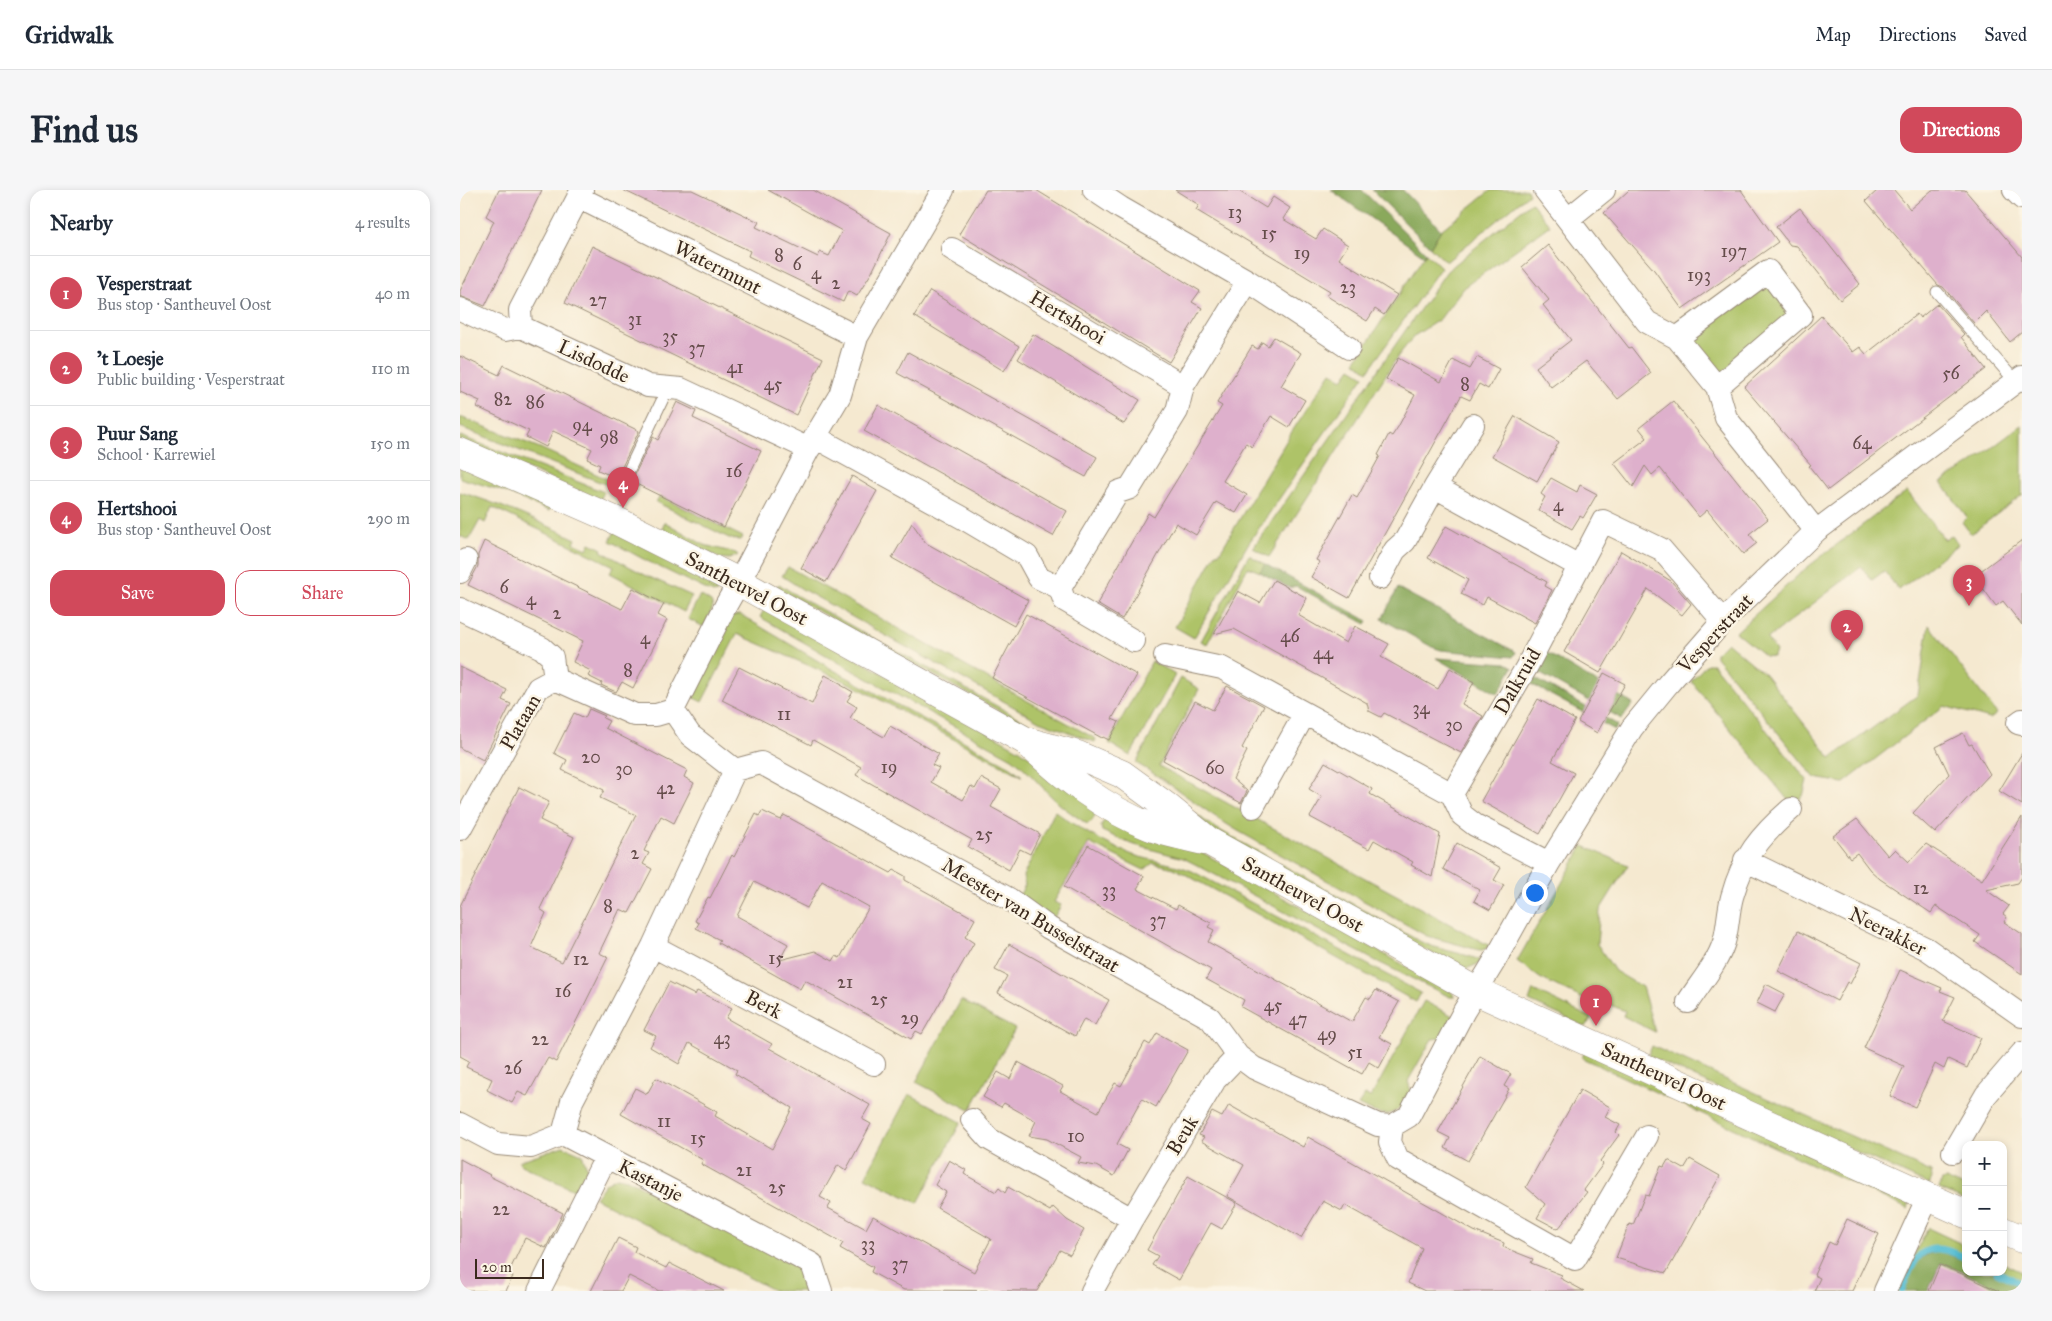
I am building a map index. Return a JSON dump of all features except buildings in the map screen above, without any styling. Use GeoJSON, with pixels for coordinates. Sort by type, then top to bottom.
{"type":"FeatureCollection","features":[{"type":"Feature","properties":{"kind":"street"},"geometry":{"type":"LineString","coordinates":[[555,679],[635,715],[656,715],[673,710],[726,605],[740,582],[812,443],[840,395],[857,337],[943,190]]}},
{"type":"Feature","properties":{"kind":"street"},"geometry":{"type":"LineString","coordinates":[[1094,190],[1248,281],[1349,348]]}},
{"type":"Feature","properties":{"kind":"street"},"geometry":{"type":"LineString","coordinates":[[1545,190],[1647,322],[1677,338],[1717,387],[1726,418],[1816,531]]}},
{"type":"Feature","properties":{"kind":"street"},"geometry":{"type":"LineString","coordinates":[[1568,219],[1604,190]]}},
{"type":"Feature","properties":{"kind":"street"},"geometry":{"type":"LineString","coordinates":[[2014,190],[2022,198]]}},
{"type":"Feature","properties":{"kind":"street"},"geometry":{"type":"LineString","coordinates":[[521,327],[520,310],[580,194]]}},
{"type":"Feature","properties":{"kind":"street","name":"Watermunt"},"geometry":{"type":"LineString","coordinates":[[580,194],[857,337]]}},
{"type":"Feature","properties":{"kind":"street","name":"Hertshooi"},"geometry":{"type":"LineString","coordinates":[[952,249],[1183,386]]}},
{"type":"Feature","properties":{"kind":"street"},"geometry":{"type":"LineString","coordinates":[[1677,338],[1768,271],[1801,315],[1717,387]]}},
{"type":"Feature","properties":{"kind":"street"},"geometry":{"type":"LineString","coordinates":[[1060,588],[1118,492],[1130,488],[1176,411],[1183,386],[1248,281]]}},
{"type":"Feature","properties":{"kind":"street","name":"Lisdodde"},"geometry":{"type":"LineString","coordinates":[[460,309],[505,330],[521,327],[648,386],[681,389],[812,443]]}},
{"type":"Feature","properties":{"kind":"street","name":"Vesperstraat"},"geometry":{"type":"LineString","coordinates":[[1476,991],[1549,863],[1632,728],[1723,621],[1816,531],[2019,380]]}},
{"type":"Feature","properties":{"kind":"street"},"geometry":{"type":"LineString","coordinates":[[1380,578],[1395,550],[1406,541],[1435,487],[1473,425]]}},
{"type":"Feature","properties":{"kind":"street"},"geometry":{"type":"LineString","coordinates":[[812,443],[963,518],[1027,556],[1040,578],[1060,588],[1064,600],[1134,640]]}},
{"type":"Feature","properties":{"kind":"street","name":"Santheuvel Oost"},"geometry":{"type":"LineString","coordinates":[[460,452],[619,522],[740,582],[1026,741],[1062,774],[1104,805],[1153,828],[1210,842]]}},
{"type":"Feature","properties":{"kind":"street"},"geometry":{"type":"LineString","coordinates":[[1435,487],[1579,566]]}},
{"type":"Feature","properties":{"kind":"street","name":"Dalkruid"},"geometry":{"type":"LineString","coordinates":[[1452,794],[1526,668],[1603,521],[1660,549],[1723,621]]}},
{"type":"Feature","properties":{"kind":"street","name":"Plataan"},"geometry":{"type":"LineString","coordinates":[[460,609],[542,648],[552,657],[555,679],[538,688],[460,829]]}},
{"type":"Feature","properties":{"kind":"street"},"geometry":{"type":"LineString","coordinates":[[1165,656],[1222,668],[1304,715],[1452,794],[1462,815],[1475,825],[1549,863]]}},
{"type":"Feature","properties":{"kind":"street"},"geometry":{"type":"LineString","coordinates":[[460,1124],[498,1144],[531,1147],[563,1134],[572,1101],[653,946],[735,770],[690,735],[673,710]]}},
{"type":"Feature","properties":{"kind":"street"},"geometry":{"type":"LineString","coordinates":[[1253,807],[1304,715]]}},
{"type":"Feature","properties":{"kind":"street"},"geometry":{"type":"LineString","coordinates":[[2022,720],[2018,723],[2022,724]]}},
{"type":"Feature","properties":{"kind":"street","name":"Santheuvel Oost"},"geometry":{"type":"LineString","coordinates":[[1026,741],[1078,755],[1122,774],[1166,806],[1210,842],[1476,991],[1962,1212]]}},
{"type":"Feature","properties":{"kind":"street","name":"Meester van Busselstraat"},"geometry":{"type":"LineString","coordinates":[[735,770],[761,763],[1009,899],[1048,928],[1210,1018],[1238,1056],[1254,1068],[1378,1125],[1392,1126]]}},
{"type":"Feature","properties":{"kind":"street"},"geometry":{"type":"LineString","coordinates":[[1688,1002],[1715,961],[1724,942],[1732,898],[1745,860],[1769,828],[1790,809]]}},
{"type":"Feature","properties":{"kind":"street","name":"Neerakker"},"geometry":{"type":"LineString","coordinates":[[1745,860],[1927,949],[2022,1016]]}},
{"type":"Feature","properties":{"kind":"street","name":"Berk"},"geometry":{"type":"LineString","coordinates":[[653,946],[874,1064]]}},
{"type":"Feature","properties":{"kind":"street"},"geometry":{"type":"LineString","coordinates":[[1476,991],[1409,1116],[1392,1126],[1390,1142],[1398,1159],[1575,1259],[1647,1136]]}},
{"type":"Feature","properties":{"kind":"street"},"geometry":{"type":"LineString","coordinates":[[1953,1152],[1986,1095],[2022,1053]]}},
{"type":"Feature","properties":{"kind":"street","name":"Beuk"},"geometry":{"type":"LineString","coordinates":[[1092,1291],[1132,1218],[1215,1080],[1238,1056]]}},
{"type":"Feature","properties":{"kind":"street"},"geometry":{"type":"LineString","coordinates":[[972,1120],[989,1139],[1132,1218]]}},
{"type":"Feature","properties":{"kind":"street","name":"Kastanje"},"geometry":{"type":"LineString","coordinates":[[563,1134],[812,1264],[821,1291]]}},
{"type":"Feature","properties":{"kind":"street"},"geometry":{"type":"LineString","coordinates":[[539,1291],[606,1156]]}},
{"type":"Feature","properties":{"kind":"street"},"geometry":{"type":"LineString","coordinates":[[1885,1291],[1928,1197]]}},
{"type":"Feature","properties":{"kind":"street"},"geometry":{"type":"LineString","coordinates":[[2007,1233],[2022,1239]]}},
{"type":"Feature","properties":{"kind":"lane"},"geometry":{"type":"LineString","coordinates":[[1937,292],[2019,380]]}},
{"type":"Feature","properties":{"kind":"lane"},"geometry":{"type":"LineString","coordinates":[[628,472],[668,388]]}},
{"type":"Feature","properties":{"kind":"green space"},"geometry":{"type":"Polygon","coordinates":[[[1331,190],[1362,190],[1426,253],[1424,256],[1331,190]]]}},
{"type":"Feature","properties":{"kind":"green space"},"geometry":{"type":"Polygon","coordinates":[[[1372,190],[1403,190],[1441,230],[1430,247],[1372,190]]]}},
{"type":"Feature","properties":{"kind":"green space"},"geometry":{"type":"Polygon","coordinates":[[[1491,190],[1527,190],[1529,194],[1446,262],[1430,247],[1441,230],[1491,190]]]}},
{"type":"Feature","properties":{"kind":"green space"},"geometry":{"type":"Polygon","coordinates":[[[1531,202],[1550,225],[1463,288],[1440,319],[1414,336],[1398,356],[1269,557],[1253,548],[1447,271],[1531,202]]]}},
{"type":"Feature","properties":{"kind":"green space"},"geometry":{"type":"Polygon","coordinates":[[[1426,253],[1441,267],[1368,371],[1355,362],[1426,253]]]}},
{"type":"Feature","properties":{"kind":"green space"},"geometry":{"type":"Polygon","coordinates":[[[1767,281],[1792,315],[1721,374],[1690,336],[1767,281]]]}},
{"type":"Feature","properties":{"kind":"green space"},"geometry":{"type":"Polygon","coordinates":[[[1351,368],[1364,376],[1248,544],[1194,638],[1175,627],[1216,553],[1220,552],[1291,433],[1331,372],[1343,379],[1351,368]]]}},
{"type":"Feature","properties":{"kind":"green space"},"geometry":{"type":"Polygon","coordinates":[[[460,417],[540,448],[611,481],[610,486],[460,427],[460,417]]]}},
{"type":"Feature","properties":{"kind":"green space"},"geometry":{"type":"Polygon","coordinates":[[[2022,425],[2022,495],[1971,534],[1962,522],[1967,517],[1941,482],[1969,465],[2022,425]]]}},
{"type":"Feature","properties":{"kind":"green space"},"geometry":{"type":"Polygon","coordinates":[[[460,436],[604,492],[600,500],[460,441],[460,436]]]}},
{"type":"Feature","properties":{"kind":"green space"},"geometry":{"type":"Polygon","coordinates":[[[460,465],[553,503],[549,511],[500,490],[460,478],[460,465]]]}},
{"type":"Feature","properties":{"kind":"green space"},"geometry":{"type":"Polygon","coordinates":[[[1907,491],[1945,540],[1952,535],[1958,544],[1899,590],[1884,571],[1872,580],[1861,567],[1767,639],[1776,651],[1773,657],[1765,656],[1736,632],[1805,569],[1907,491]]]}},
{"type":"Feature","properties":{"kind":"green space"},"geometry":{"type":"Polygon","coordinates":[[[460,492],[504,507],[576,539],[574,543],[587,549],[590,543],[645,575],[692,596],[684,612],[610,573],[614,566],[492,507],[485,523],[480,520],[469,540],[460,536],[460,492]]]}},
{"type":"Feature","properties":{"kind":"green space"},"geometry":{"type":"Polygon","coordinates":[[[660,496],[743,537],[741,540],[731,539],[656,502],[660,496]]]}},
{"type":"Feature","properties":{"kind":"green space"},"geometry":{"type":"Polygon","coordinates":[[[665,522],[704,545],[738,555],[729,559],[719,558],[662,529],[665,522]]]}},
{"type":"Feature","properties":{"kind":"green space"},"geometry":{"type":"Polygon","coordinates":[[[615,531],[712,581],[717,592],[713,593],[610,541],[615,531]]]}},
{"type":"Feature","properties":{"kind":"green space"},"geometry":{"type":"Polygon","coordinates":[[[1249,555],[1265,564],[1260,572],[1248,567],[1207,644],[1201,641],[1249,555]]]}},
{"type":"Feature","properties":{"kind":"green space"},"geometry":{"type":"Polygon","coordinates":[[[1265,564],[1368,621],[1366,624],[1296,586],[1289,588],[1260,572],[1265,564]]]}},
{"type":"Feature","properties":{"kind":"green space"},"geometry":{"type":"Polygon","coordinates":[[[788,567],[1096,739],[1095,742],[1039,721],[802,589],[782,576],[788,567]]]}},
{"type":"Feature","properties":{"kind":"green space"},"geometry":{"type":"Polygon","coordinates":[[[779,584],[797,596],[1044,732],[1050,739],[776,588],[779,584]]]}},
{"type":"Feature","properties":{"kind":"green space"},"geometry":{"type":"Polygon","coordinates":[[[1398,588],[1516,652],[1513,657],[1441,650],[1432,647],[1382,619],[1398,588]]]}},
{"type":"Feature","properties":{"kind":"green space"},"geometry":{"type":"Polygon","coordinates":[[[700,595],[711,602],[713,607],[704,627],[688,619],[700,595]]]}},
{"type":"Feature","properties":{"kind":"green space"},"geometry":{"type":"Polygon","coordinates":[[[765,608],[1020,750],[1099,807],[1092,821],[1087,824],[1062,806],[1012,758],[760,617],[765,608]]]}},
{"type":"Feature","properties":{"kind":"green space"},"geometry":{"type":"Polygon","coordinates":[[[741,615],[830,668],[1011,767],[1022,776],[853,685],[737,634],[702,702],[690,696],[731,617],[741,615]]]}},
{"type":"Feature","properties":{"kind":"green space"},"geometry":{"type":"Polygon","coordinates":[[[1929,625],[1997,714],[1990,719],[1944,706],[1844,783],[1815,778],[1716,657],[1716,653],[1727,642],[1765,674],[1831,758],[1918,695],[1929,625]]]}},
{"type":"Feature","properties":{"kind":"green space"},"geometry":{"type":"Polygon","coordinates":[[[1547,653],[1633,704],[1622,719],[1537,672],[1547,653]]]}},
{"type":"Feature","properties":{"kind":"green space"},"geometry":{"type":"Polygon","coordinates":[[[1436,658],[1506,663],[1513,667],[1498,694],[1436,658]]]}},
{"type":"Feature","properties":{"kind":"green space"},"geometry":{"type":"Polygon","coordinates":[[[1152,661],[1175,675],[1130,756],[1109,743],[1152,661]]]}},
{"type":"Feature","properties":{"kind":"green space"},"geometry":{"type":"Polygon","coordinates":[[[1707,664],[1713,664],[1807,780],[1803,796],[1792,805],[1691,681],[1707,664]]]}},
{"type":"Feature","properties":{"kind":"green space"},"geometry":{"type":"Polygon","coordinates":[[[1181,678],[1199,689],[1159,766],[1490,946],[1479,950],[1427,936],[1238,831],[1136,763],[1181,678]]]}},
{"type":"Feature","properties":{"kind":"green space"},"geometry":{"type":"Polygon","coordinates":[[[1534,678],[1618,725],[1615,730],[1531,684],[1534,678]]]}},
{"type":"Feature","properties":{"kind":"green space"},"geometry":{"type":"Polygon","coordinates":[[[1055,811],[1082,830],[1133,855],[1192,871],[1421,993],[1416,1002],[1174,868],[1153,863],[1144,870],[1089,843],[1054,902],[1061,905],[1052,921],[1019,896],[1025,885],[1023,876],[1055,811]]]}},
{"type":"Feature","properties":{"kind":"green space"},"geometry":{"type":"Polygon","coordinates":[[[1109,813],[1205,854],[1452,992],[1454,997],[1450,997],[1372,959],[1183,858],[1131,844],[1102,831],[1101,826],[1109,813]]]}},
{"type":"Feature","properties":{"kind":"green space"},"geometry":{"type":"Polygon","coordinates":[[[1196,814],[1212,826],[1419,941],[1472,957],[1480,960],[1480,963],[1466,969],[1459,968],[1212,833],[1196,814]]]}},
{"type":"Feature","properties":{"kind":"green space"},"geometry":{"type":"Polygon","coordinates":[[[1583,846],[1628,865],[1600,910],[1597,944],[1615,971],[1642,987],[1655,1032],[1623,1016],[1625,1011],[1603,1002],[1600,1007],[1540,978],[1517,961],[1583,846]]]}},
{"type":"Feature","properties":{"kind":"green space"},"geometry":{"type":"Polygon","coordinates":[[[1533,990],[1591,1018],[1586,1027],[1529,1001],[1533,990]]]}},
{"type":"Feature","properties":{"kind":"green space"},"geometry":{"type":"Polygon","coordinates":[[[961,1000],[1015,1029],[970,1110],[916,1082],[961,1000]]]}},
{"type":"Feature","properties":{"kind":"green space"},"geometry":{"type":"Polygon","coordinates":[[[1424,1001],[1453,1016],[1442,1038],[1432,1039],[1408,1081],[1411,1092],[1400,1108],[1389,1114],[1376,1112],[1358,1105],[1365,1095],[1371,1097],[1424,1001]]]}},
{"type":"Feature","properties":{"kind":"green space"},"geometry":{"type":"Polygon","coordinates":[[[1652,1046],[1931,1172],[1932,1178],[1929,1185],[1648,1056],[1652,1046]]]}},
{"type":"Feature","properties":{"kind":"green space"},"geometry":{"type":"Polygon","coordinates":[[[1585,1051],[1910,1200],[1908,1209],[1582,1058],[1585,1051]]]}},
{"type":"Feature","properties":{"kind":"green space"},"geometry":{"type":"Polygon","coordinates":[[[909,1094],[961,1122],[918,1203],[865,1177],[909,1094]]]}},
{"type":"Feature","properties":{"kind":"green space"},"geometry":{"type":"Polygon","coordinates":[[[563,1146],[582,1154],[587,1168],[578,1192],[521,1165],[519,1161],[563,1146]]]}},
{"type":"Feature","properties":{"kind":"green space"},"geometry":{"type":"Polygon","coordinates":[[[617,1177],[627,1179],[799,1268],[807,1278],[813,1291],[775,1291],[595,1198],[606,1183],[617,1177]]]}},
{"type":"Feature","properties":{"kind":"green space"},"geometry":{"type":"Polygon","coordinates":[[[1946,1179],[1962,1186],[1962,1199],[1939,1189],[1942,1180],[1946,1179]]]}},
{"type":"Feature","properties":{"kind":"green space"},"geometry":{"type":"Polygon","coordinates":[[[1928,1228],[1962,1244],[1962,1259],[1955,1256],[1914,1266],[1904,1291],[1895,1290],[1928,1228]]]}},
{"type":"Feature","properties":{"kind":"green space"},"geometry":{"type":"Polygon","coordinates":[[[1939,1251],[1962,1260],[1962,1272],[1941,1263],[1928,1291],[1904,1291],[1912,1270],[1919,1260],[1939,1251]]]}},
{"type":"Feature","properties":{"kind":"green space"},"geometry":{"type":"Polygon","coordinates":[[[2007,1265],[2022,1272],[2022,1287],[2000,1276],[2007,1276],[2007,1265]]]}},
{"type":"Feature","properties":{"kind":"green space"},"geometry":{"type":"Polygon","coordinates":[[[1970,1276],[2000,1276],[2022,1287],[2022,1291],[2004,1291],[1970,1276]]]}},
{"type":"Feature","properties":{"kind":"waterway"},"geometry":{"type":"LineString","coordinates":[[1902,1289],[1912,1266],[1924,1252],[1931,1249],[1940,1249],[1962,1256]]}},
{"type":"Feature","properties":{"kind":"waterway"},"geometry":{"type":"LineString","coordinates":[[2005,1276],[2022,1284]]}},
{"type":"Feature","properties":{"kind":"place","name":"Hertshooi"},"geometry":{"type":"Point","coordinates":[623,508]}},
{"type":"Feature","properties":{"kind":"place","name":"Puur Sang"},"geometry":{"type":"Point","coordinates":[1969,606]}},
{"type":"Feature","properties":{"kind":"place","name":"'t Loesje"},"geometry":{"type":"Point","coordinates":[1847,651]}},
{"type":"Feature","properties":{"kind":"place","name":"Vesperstraat"},"geometry":{"type":"Point","coordinates":[1596,1026]}}]}
